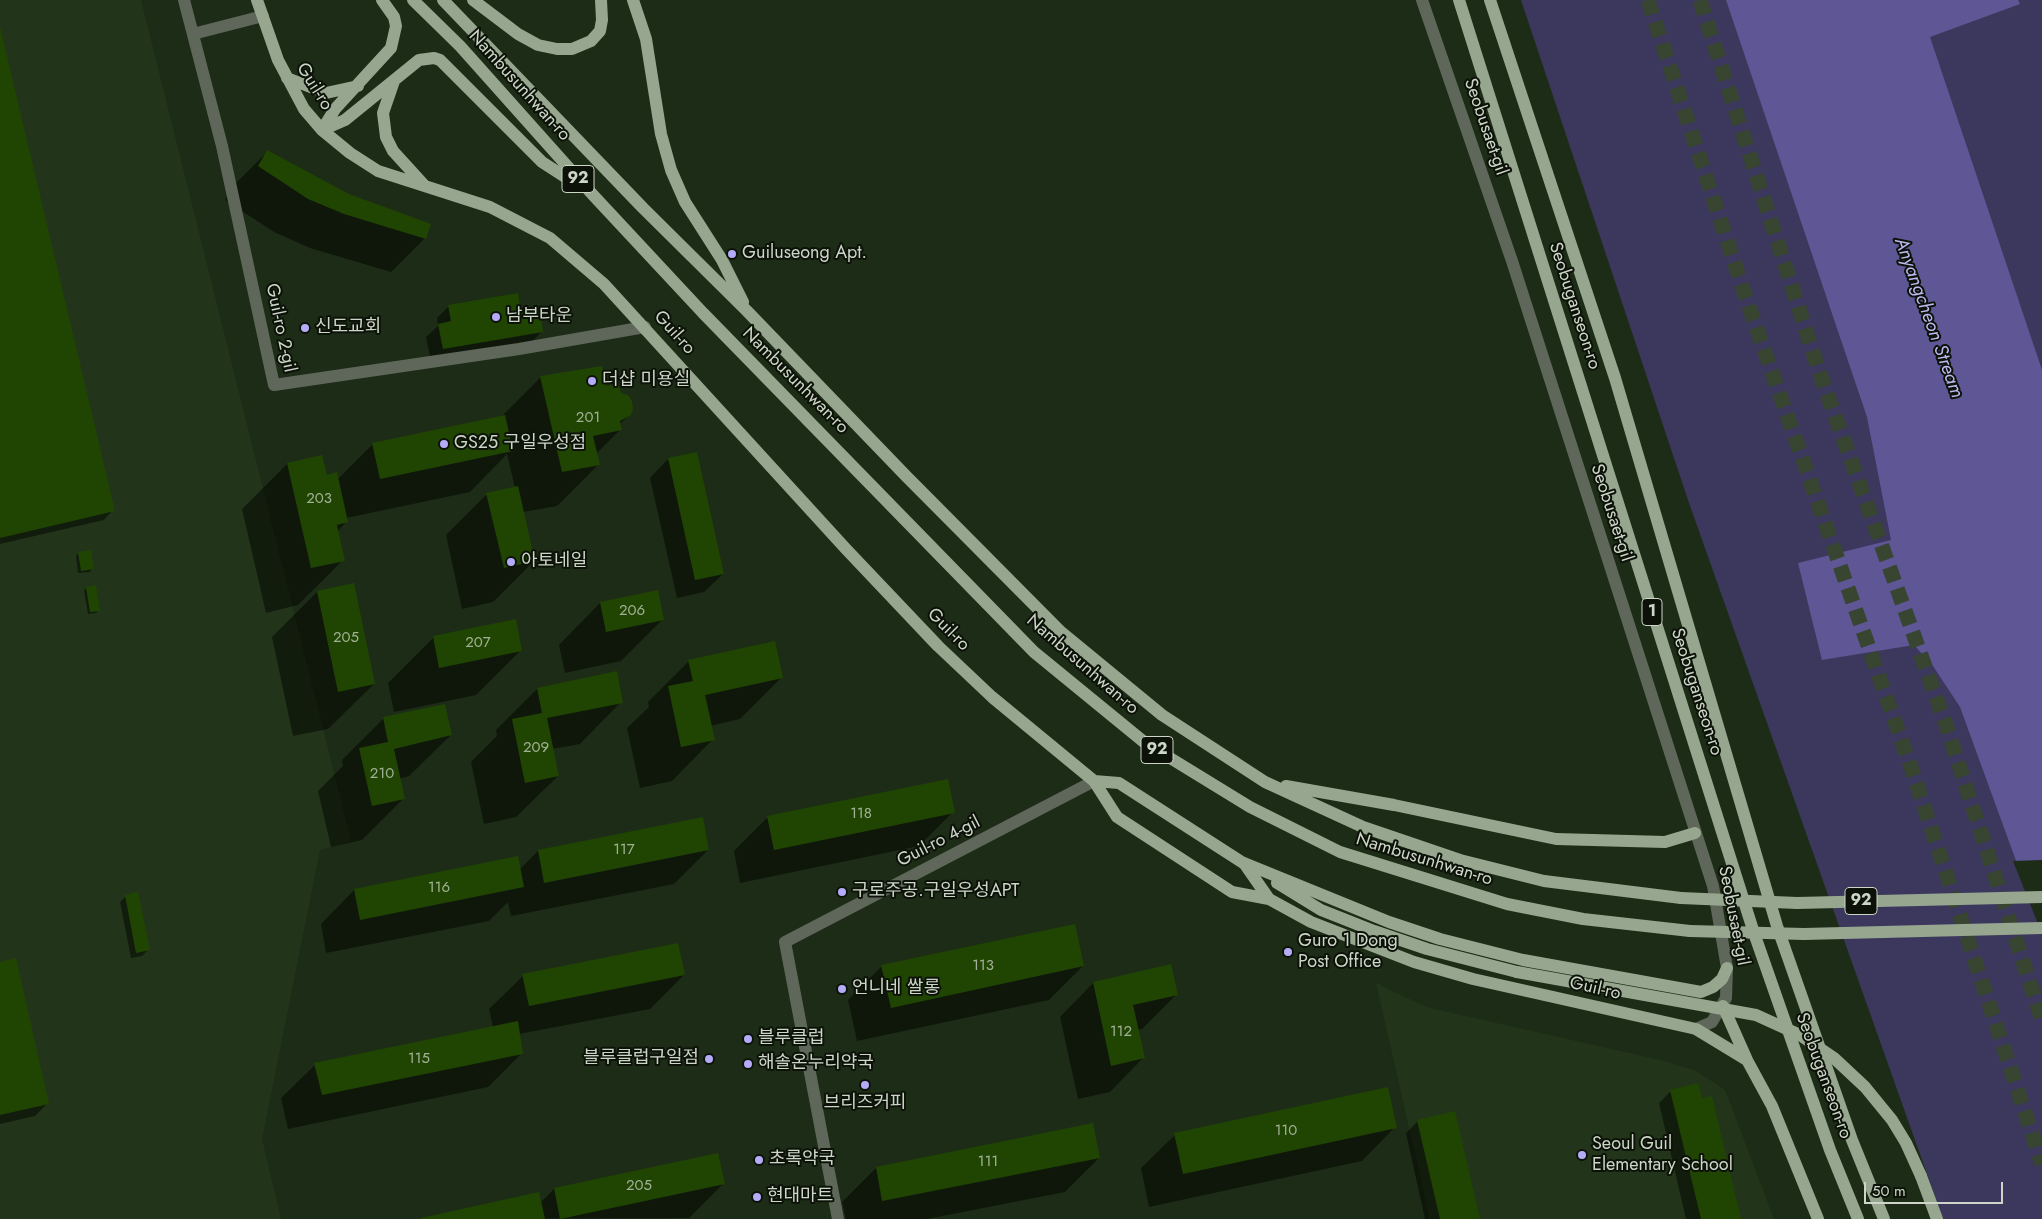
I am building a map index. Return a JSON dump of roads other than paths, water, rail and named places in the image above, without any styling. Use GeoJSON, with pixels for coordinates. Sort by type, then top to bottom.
{"type":"FeatureCollection","features":[{"type":"Feature","properties":{"kind":"main road","name":"Guil-ro"},"geometry":{"type":"LineString","coordinates":[[257,0],[278,60],[304,109],[322,130],[350,153],[378,171],[490,207],[550,238],[604,284],[846,549],[938,646],[999,703],[1094,781],[1117,817],[1232,892],[1269,899],[1311,922],[1414,962],[1473,979],[1696,1029],[1747,1060]]}},
{"type":"Feature","properties":{"kind":"main road"},"geometry":{"type":"LineString","coordinates":[[322,130],[335,109],[384,57],[394,36],[394,17],[382,0]]}},
{"type":"Feature","properties":{"kind":"main road","name":"Nambusunhwan-ro"},"geometry":{"type":"LineString","coordinates":[[413,0],[460,46],[593,195],[703,313],[1034,652],[1144,742],[1250,807],[1340,852],[1507,904],[1583,919],[1690,931],[1804,934],[2042,928]]}},
{"type":"Feature","properties":{"kind":"main road","name":"Nambusunhwan-ro"},"geometry":{"type":"LineString","coordinates":[[442,0],[643,208],[748,311],[906,476],[1061,632],[1162,714],[1265,782],[1364,827],[1460,860],[1544,880],[1681,898],[1797,903],[2042,897]]}},
{"type":"Feature","properties":{"kind":"main road"},"geometry":{"type":"LineString","coordinates":[[473,0],[531,41],[558,49],[572,49],[591,41],[600,30],[602,20],[600,0]]}},
{"type":"Feature","properties":{"kind":"main road"},"geometry":{"type":"LineString","coordinates":[[633,0],[646,39],[661,134],[671,170],[685,202],[722,260],[748,311]]}},
{"type":"Feature","properties":{"kind":"main road","name":"Seobuganseon-ro"},"geometry":{"type":"LineString","coordinates":[[1459,0],[1754,933],[1830,1150],[1858,1219]]}},
{"type":"Feature","properties":{"kind":"main road","name":"Seobuganseon-ro"},"geometry":{"type":"LineString","coordinates":[[1490,0],[1615,378],[1777,926],[1852,1140],[1884,1219]]}},
{"type":"Feature","properties":{"kind":"main road"},"geometry":{"type":"LineString","coordinates":[[322,130],[345,120],[419,60],[440,60],[542,162],[593,195]]}},
{"type":"Feature","properties":{"kind":"main road"},"geometry":{"type":"LineString","coordinates":[[287,78],[326,93],[358,86]]}},
{"type":"Feature","properties":{"kind":"main road"},"geometry":{"type":"LineString","coordinates":[[394,82],[383,113],[386,137],[393,151],[425,187]]}},
{"type":"Feature","properties":{"kind":"main road","name":"Guil-ro"},"geometry":{"type":"LineString","coordinates":[[1094,781],[1119,784],[1244,863],[1269,899]]}},
{"type":"Feature","properties":{"kind":"main road"},"geometry":{"type":"LineString","coordinates":[[1265,782],[1394,805],[1556,839],[1665,842],[1695,833]]}},
{"type":"Feature","properties":{"kind":"main road"},"geometry":{"type":"LineString","coordinates":[[1244,863],[1389,922],[1440,939],[1523,960],[1701,992],[1713,987],[1722,979],[1727,968]]}},
{"type":"Feature","properties":{"kind":"main road"},"geometry":{"type":"LineString","coordinates":[[1244,863],[1321,910],[1427,949],[1517,972],[1756,1015],[1800,1035],[1834,1058],[1865,1087],[1892,1120],[1922,1176],[1937,1219]]}},
{"type":"Feature","properties":{"kind":"main road"},"geometry":{"type":"LineString","coordinates":[[1723,1006],[1747,1060],[1772,1106],[1818,1219]]}},
{"type":"Feature","properties":{"kind":"street","name":"Guil-ro 2-gil"},"geometry":{"type":"LineString","coordinates":[[184,0],[222,146],[274,385],[519,349],[645,327]]}},
{"type":"Feature","properties":{"kind":"street","name":"Seobusaet-gil"},"geometry":{"type":"LineString","coordinates":[[1422,0],[1512,261],[1713,886],[1727,968],[1726,998],[1723,1006]]}},
{"type":"Feature","properties":{"kind":"street"},"geometry":{"type":"LineString","coordinates":[[193,34],[262,16]]}},
{"type":"Feature","properties":{"kind":"street","name":"Guil-ro 4-gil"},"geometry":{"type":"LineString","coordinates":[[838,1219],[785,942],[1094,781]]}},
{"type":"Feature","properties":{"kind":"street"},"geometry":{"type":"LineString","coordinates":[[1696,1029],[1712,1022],[1723,1006]]}},
{"type":"Feature","properties":{"kind":"water","name":"Anyangcheon Stream"},"geometry":{"type":"Polygon","coordinates":[[[1726,0],[2018,0],[2020,4],[1930,37],[2042,370],[2042,932],[1960,707],[1933,666],[1914,645],[1822,660],[1798,563],[1891,540],[1867,417],[1726,0]]]}},
{"type":"Feature","properties":{"kind":"tunnel"},"geometry":{"type":"LineString","coordinates":[[1648,0],[1746,298],[1914,776],[2042,1164]]}},
{"type":"Feature","properties":{"kind":"tunnel"},"geometry":{"type":"LineString","coordinates":[[1700,0],[1819,371],[1945,722],[2042,1020]]}},
{"type":"Feature","properties":{"kind":"place","name":"Guiluseong Apt."},"geometry":{"type":"Point","coordinates":[732,254]}},
{"type":"Feature","properties":{"kind":"place","name":"남부타운"},"geometry":{"type":"Point","coordinates":[496,317]}},
{"type":"Feature","properties":{"kind":"place","name":"신도교회"},"geometry":{"type":"Point","coordinates":[305,328]}},
{"type":"Feature","properties":{"kind":"place","name":"더샵 미용실"},"geometry":{"type":"Point","coordinates":[592,381]}},
{"type":"Feature","properties":{"kind":"place","name":"GS25 구일우성점"},"geometry":{"type":"Point","coordinates":[444,444]}},
{"type":"Feature","properties":{"kind":"place","name":"아토네일"},"geometry":{"type":"Point","coordinates":[511,562]}},
{"type":"Feature","properties":{"kind":"place","name":"구로주공.구일우성APT"},"geometry":{"type":"Point","coordinates":[842,892]}},
{"type":"Feature","properties":{"kind":"place","name":"Guro 1 Dong Post Office"},"geometry":{"type":"Point","coordinates":[1288,952]}},
{"type":"Feature","properties":{"kind":"place","name":"언니네 쌀롱"},"geometry":{"type":"Point","coordinates":[842,989]}},
{"type":"Feature","properties":{"kind":"place","name":"블루클럽"},"geometry":{"type":"Point","coordinates":[748,1039]}},
{"type":"Feature","properties":{"kind":"place","name":"블루클럽구일점"},"geometry":{"type":"Point","coordinates":[709,1059]}},
{"type":"Feature","properties":{"kind":"place","name":"해솔온누리약국"},"geometry":{"type":"Point","coordinates":[748,1064]}},
{"type":"Feature","properties":{"kind":"place","name":"브리즈커피"},"geometry":{"type":"Point","coordinates":[865,1085]}},
{"type":"Feature","properties":{"kind":"place","name":"Seoul Guil Elementary School"},"geometry":{"type":"Point","coordinates":[1582,1155]}},
{"type":"Feature","properties":{"kind":"place","name":"초록약국"},"geometry":{"type":"Point","coordinates":[759,1160]}},
{"type":"Feature","properties":{"kind":"place","name":"현대마트"},"geometry":{"type":"Point","coordinates":[757,1197]}}]}
